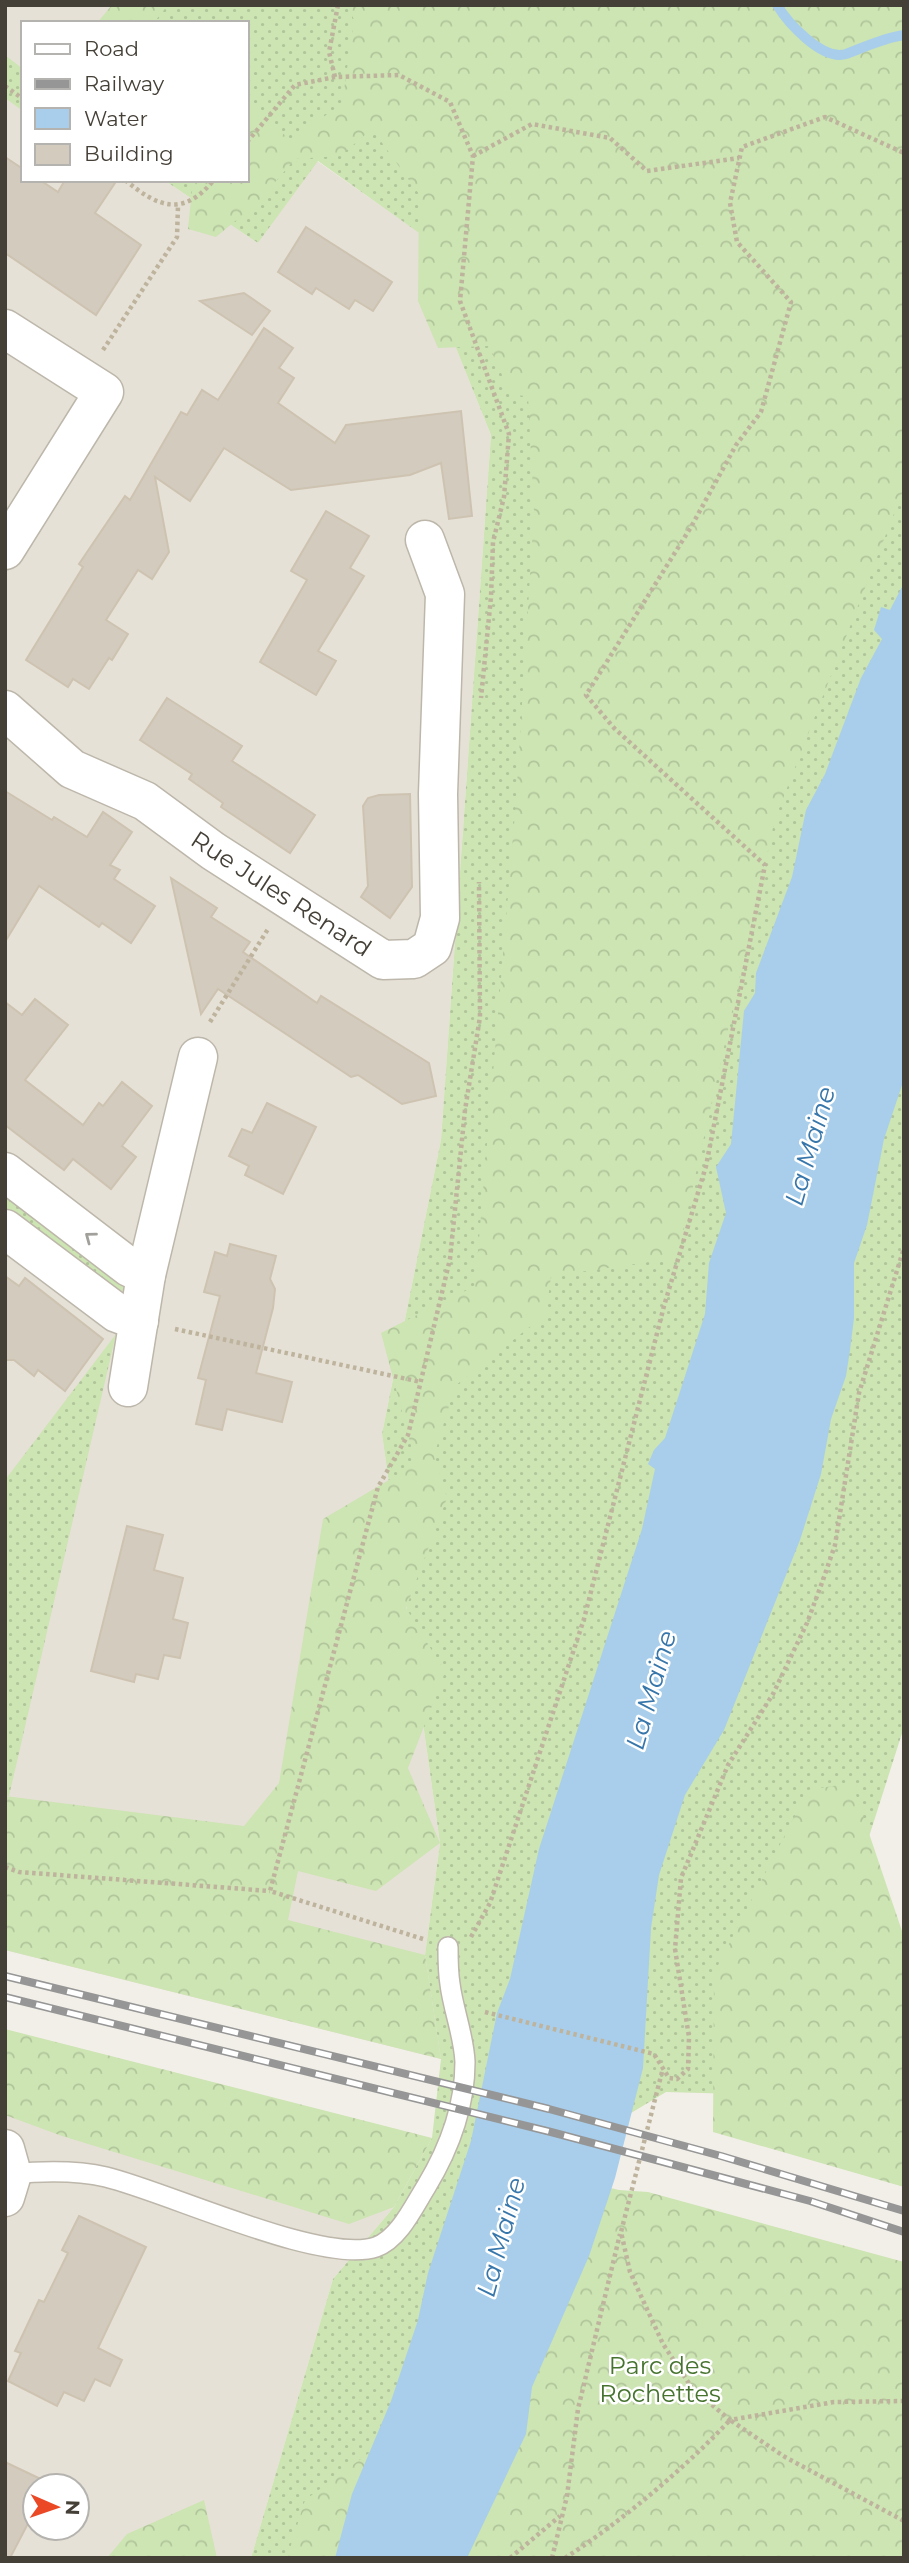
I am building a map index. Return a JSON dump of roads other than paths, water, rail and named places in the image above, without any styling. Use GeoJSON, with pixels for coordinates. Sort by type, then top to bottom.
{"type":"FeatureCollection","features":[{"type":"Feature","properties":{"kind":"street"},"geometry":{"type":"LineString","coordinates":[[5,330],[104,392],[5,550]]}},
{"type":"Feature","properties":{"kind":"street","name":"Rue Jules Renard"},"geometry":{"type":"LineString","coordinates":[[5,709],[72,769],[145,801],[383,960],[414,959],[432,947],[440,918],[438,794],[445,594],[425,540]]}},
{"type":"Feature","properties":{"kind":"street"},"geometry":{"type":"LineString","coordinates":[[128,1387],[146,1275],[198,1057]]}},
{"type":"Feature","properties":{"kind":"street"},"geometry":{"type":"LineString","coordinates":[[5,1172],[129,1266],[146,1275]]}},
{"type":"Feature","properties":{"kind":"street"},"geometry":{"type":"LineString","coordinates":[[5,1229],[117,1313],[139,1321]]}},
{"type":"Feature","properties":{"kind":"lane"},"geometry":{"type":"LineString","coordinates":[[7,2167],[105,2177],[304,2243],[341,2250],[376,2246],[394,2234],[413,2208],[440,2163],[458,2119],[465,2061],[449,1983],[448,1947]]}},
{"type":"Feature","properties":{"kind":"water","name":"La Maine"},"geometry":{"type":"Polygon","coordinates":[[[904,583],[904,1079],[884,1139],[867,1225],[854,1263],[854,1318],[846,1376],[831,1419],[821,1474],[800,1540],[724,1730],[685,1795],[659,1875],[651,1928],[643,2068],[615,2178],[589,2256],[532,2387],[526,2434],[467,2558],[335,2558],[352,2494],[391,2401],[418,2320],[428,2273],[471,2141],[497,2013],[510,1979],[539,1849],[642,1529],[655,1469],[648,1464],[654,1450],[665,1438],[705,1314],[709,1263],[726,1213],[716,1167],[731,1144],[744,1011],[755,993],[756,973],[792,877],[806,810],[825,774],[861,678],[882,639],[874,630],[881,607],[890,610],[904,583]]]}},
{"type":"Feature","properties":{"kind":"waterway"},"geometry":{"type":"LineString","coordinates":[[777,5],[807,39],[837,55],[904,35]]}},
{"type":"Feature","properties":{"kind":"railway"},"geometry":{"type":"LineString","coordinates":[[5,1976],[549,2109],[721,2156],[904,2211]]}},
{"type":"Feature","properties":{"kind":"railway"},"geometry":{"type":"LineString","coordinates":[[5,1997],[551,2132],[810,2201],[904,2232]]}},
{"type":"Feature","properties":{"kind":"park label","name":"Parc des Rochettes"},"geometry":{"type":"Point","coordinates":[660,2380]}}]}
